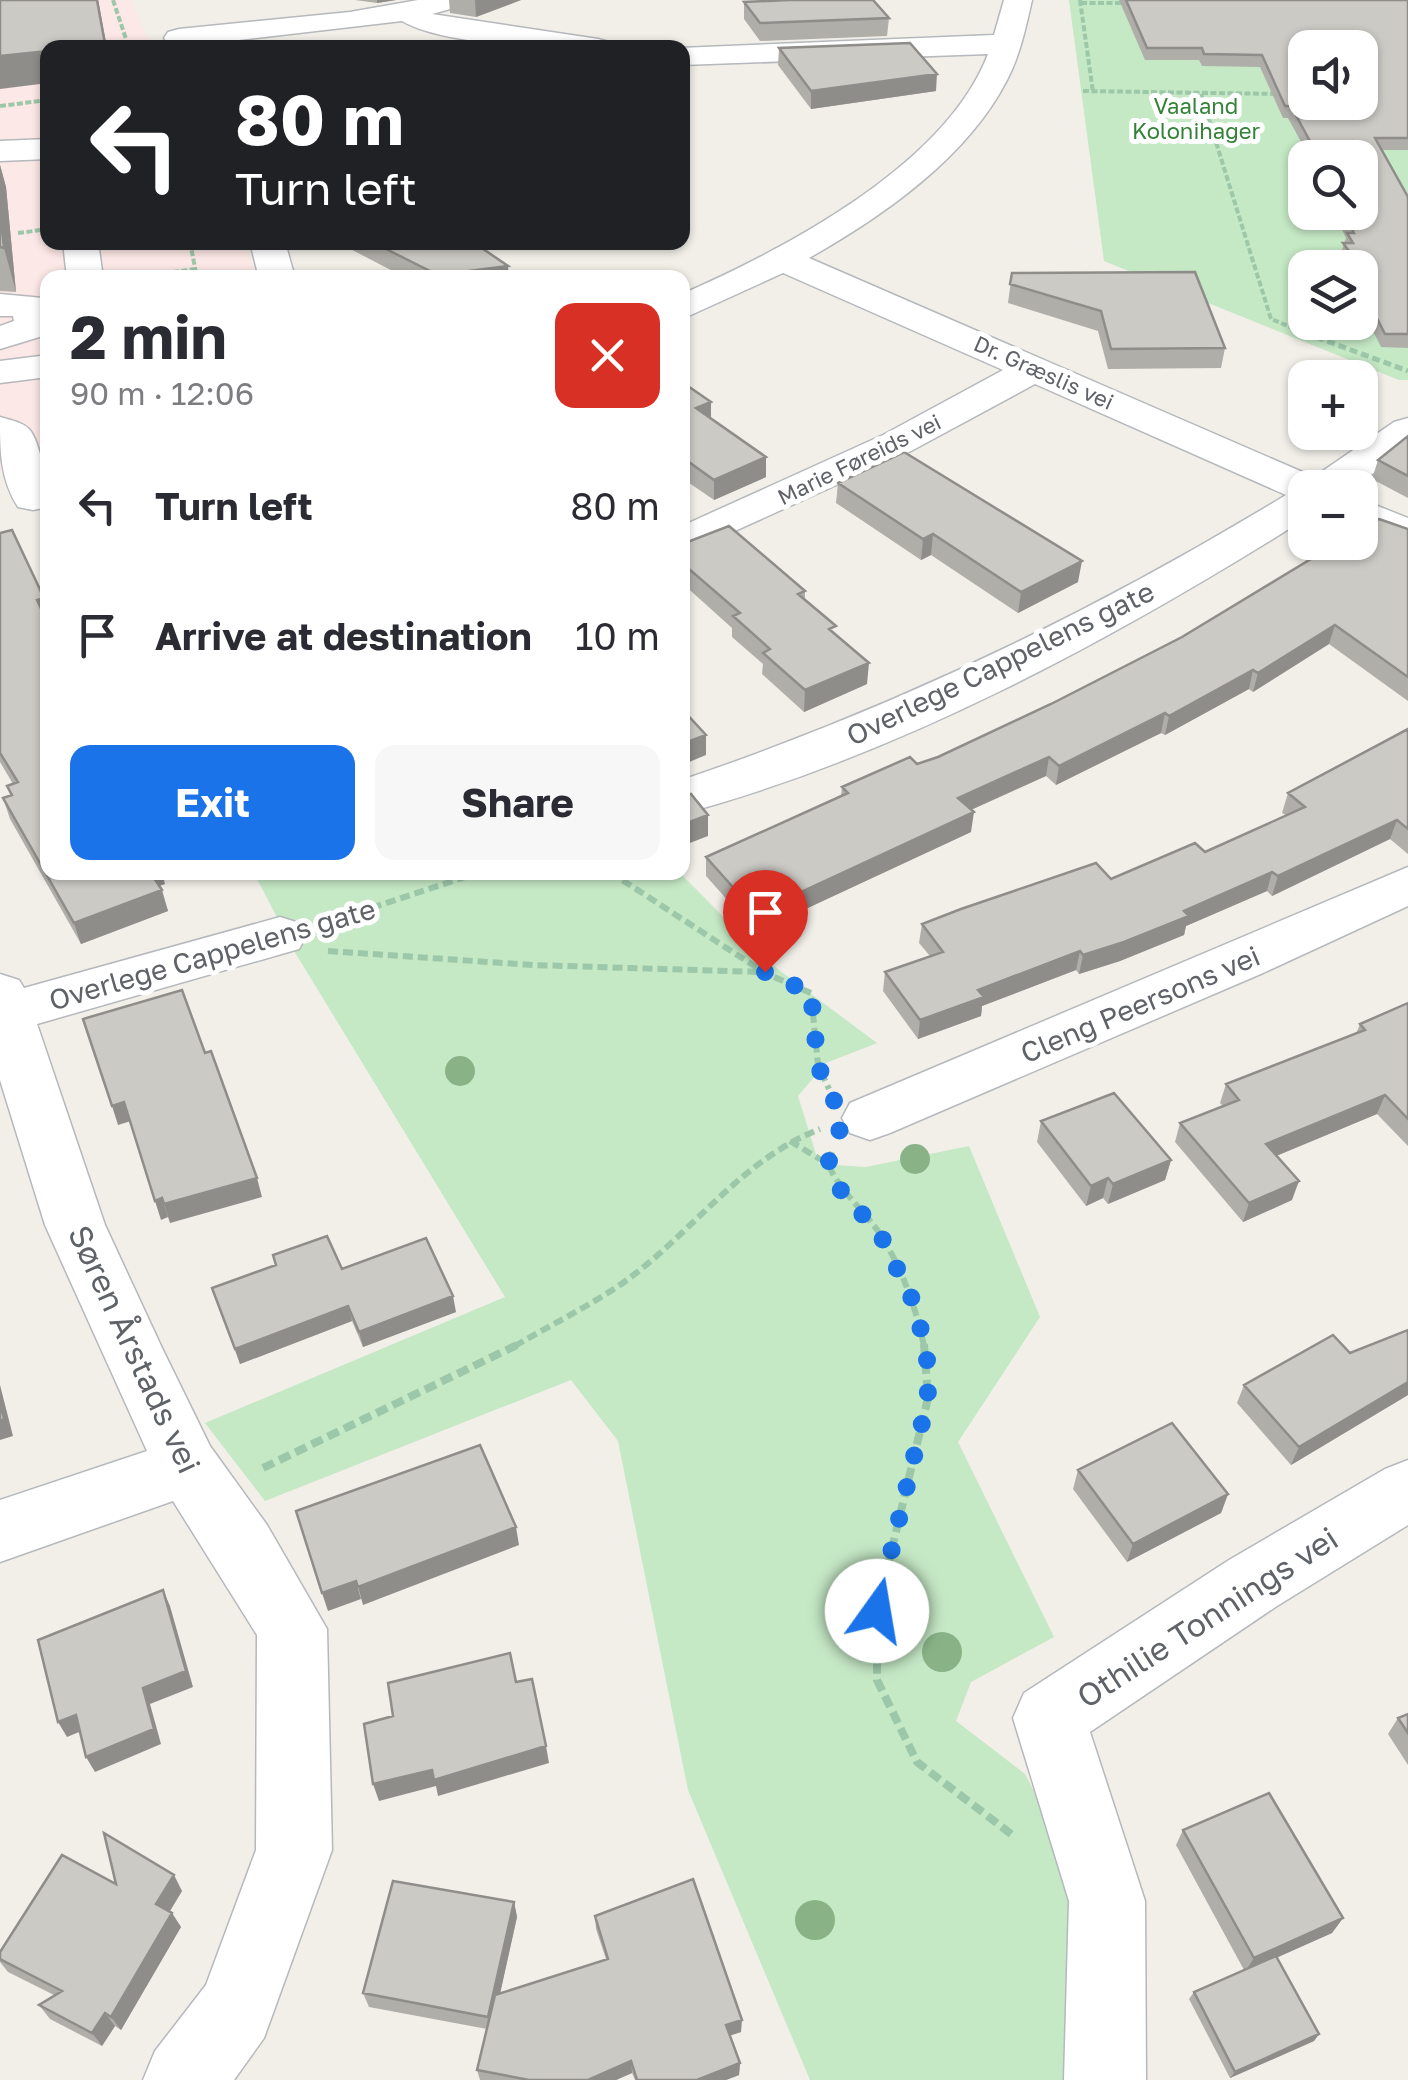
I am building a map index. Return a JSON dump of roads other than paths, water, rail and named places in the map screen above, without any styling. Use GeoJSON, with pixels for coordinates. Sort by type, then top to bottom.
{"type":"FeatureCollection","features":[{"type":"Feature","properties":{"kind":"street"},"geometry":{"type":"LineString","coordinates":[[193,31],[219,0]]}},
{"type":"Feature","properties":{"kind":"street"},"geometry":{"type":"LineString","coordinates":[[193,31],[302,27],[409,14],[451,0]]}},
{"type":"Feature","properties":{"kind":"street"},"geometry":{"type":"LineString","coordinates":[[690,304],[782,259],[872,204],[928,154],[969,113],[990,85],[1018,0]]}},
{"type":"Feature","properties":{"kind":"street"},"geometry":{"type":"LineString","coordinates":[[409,14],[424,22],[544,40]]}},
{"type":"Feature","properties":{"kind":"street"},"geometry":{"type":"LineString","coordinates":[[690,56],[1006,44]]}},
{"type":"Feature","properties":{"kind":"street"},"geometry":{"type":"LineString","coordinates":[[0,151],[40,162]]}},
{"type":"Feature","properties":{"kind":"street"},"geometry":{"type":"LineString","coordinates":[[0,163],[40,164]]}},
{"type":"Feature","properties":{"kind":"street","name":"Dr. Græslis vei"},"geometry":{"type":"LineString","coordinates":[[782,259],[1288,481]]}},
{"type":"Feature","properties":{"kind":"street"},"geometry":{"type":"LineString","coordinates":[[0,306],[30,306],[34,327],[0,338]]}},
{"type":"Feature","properties":{"kind":"street"},"geometry":{"type":"LineString","coordinates":[[0,372],[40,367]]}},
{"type":"Feature","properties":{"kind":"street","name":"Marie Føreids vei"},"geometry":{"type":"LineString","coordinates":[[690,538],[898,442],[1033,370]]}},
{"type":"Feature","properties":{"kind":"street"},"geometry":{"type":"LineString","coordinates":[[20,427],[19,463],[27,499]]}},
{"type":"Feature","properties":{"kind":"street"},"geometry":{"type":"LineString","coordinates":[[1351,470],[1408,430]]}},
{"type":"Feature","properties":{"kind":"street","name":"Overlege Cappelens gate"},"geometry":{"type":"LineString","coordinates":[[690,795],[854,736],[999,670],[1241,542],[1288,511]]}},
{"type":"Feature","properties":{"kind":"street"},"geometry":{"type":"LineString","coordinates":[[1378,520],[1408,534]]}},
{"type":"Feature","properties":{"kind":"street","name":"Cleng Peersons vei"},"geometry":{"type":"LineString","coordinates":[[856,1119],[1244,960],[1408,884]]}},
{"type":"Feature","properties":{"kind":"street","name":"Overlege Cappelens gate"},"geometry":{"type":"LineString","coordinates":[[2,1008],[286,935]]}},
{"type":"Feature","properties":{"kind":"street","name":"Søren Årstads vei"},"geometry":{"type":"LineString","coordinates":[[2,1008],[75,1225],[187,1467],[244,1547],[292,1629],[294,1850],[236,2010],[184,2080]]}},
{"type":"Feature","properties":{"kind":"street"},"geometry":{"type":"LineString","coordinates":[[0,1531],[187,1467]]}},
{"type":"Feature","properties":{"kind":"street","name":"Othilie Tonnings vei"},"geometry":{"type":"LineString","coordinates":[[1105,2069],[1107,1902],[1049,1718],[1254,1584],[1408,1490]]}},
{"type":"Feature","properties":{"kind":"park label","name":"Vaaland Kolonihager"},"geometry":{"type":"Point","coordinates":[1196,118]}}]}
